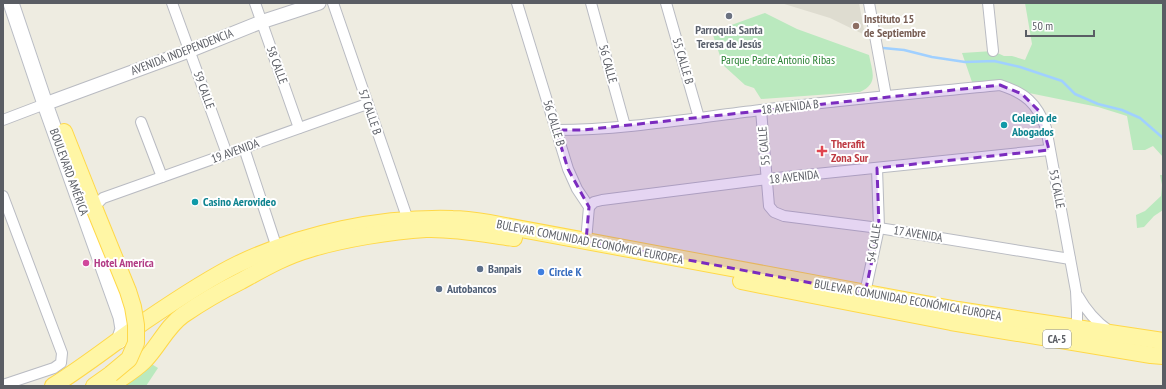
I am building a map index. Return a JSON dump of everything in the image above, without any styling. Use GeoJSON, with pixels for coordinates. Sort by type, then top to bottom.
{"type":"FeatureCollection","features":[{"type":"Feature","properties":{"kind":"main road","name":"BOULEVARD AMÉRICA"},"geometry":{"type":"LineString","coordinates":[[11,3],[49,102],[64,132],[69,152],[120,294],[125,304],[136,316],[145,321]]}},
{"type":"Feature","properties":{"kind":"main road","name":"BOULEVARD AMÉRICA"},"geometry":{"type":"LineString","coordinates":[[20,3],[49,102],[121,317],[123,329],[114,344]]}},
{"type":"Feature","properties":{"kind":"main road"},"geometry":{"type":"LineString","coordinates":[[64,132],[95,202],[134,307],[136,343],[129,359],[110,380],[94,386]]}},
{"type":"Feature","properties":{"kind":"main road","name":"BULEVAR COMUNIDAD ECONÓMICA EUROPEA"},"geometry":{"type":"LineString","coordinates":[[53,386],[81,369],[145,321],[214,277],[237,265],[277,248],[339,230],[378,223],[408,220],[454,219],[489,223],[865,293],[955,316],[1076,329],[1163,341]]}},
{"type":"Feature","properties":{"kind":"main road","name":"BULEVAR COMUNIDAD ECONÓMICA EUROPEA"},"geometry":{"type":"LineString","coordinates":[[110,380],[133,370],[145,360],[182,316],[210,298],[274,263],[309,249],[336,242],[427,229],[469,231],[520,239],[955,316],[1151,355],[1163,356]]}},
{"type":"Feature","properties":{"kind":"main road"},"geometry":{"type":"LineString","coordinates":[[74,386],[101,365],[114,344]]}},
{"type":"Feature","properties":{"kind":"main road"},"geometry":{"type":"LineString","coordinates":[[123,386],[133,370]]}},
{"type":"Feature","properties":{"kind":"street","name":"59 CALLE"},"geometry":{"type":"LineString","coordinates":[[172,3],[227,154]]}},
{"type":"Feature","properties":{"kind":"street","name":"58 CALLE"},"geometry":{"type":"LineString","coordinates":[[254,3],[299,128]]}},
{"type":"Feature","properties":{"kind":"street","name":"AVENIDA INDEPENDENCIA"},"geometry":{"type":"LineString","coordinates":[[49,102],[189,51],[261,22],[320,3]]}},
{"type":"Feature","properties":{"kind":"street","name":"57 CALLE B"},"geometry":{"type":"LineString","coordinates":[[333,3],[408,220]]}},
{"type":"Feature","properties":{"kind":"street","name":"56 CALLE B"},"geometry":{"type":"LineString","coordinates":[[517,3],[568,169],[589,207]]}},
{"type":"Feature","properties":{"kind":"street","name":"56 CALLE"},"geometry":{"type":"LineString","coordinates":[[591,3],[625,126]]}},
{"type":"Feature","properties":{"kind":"street","name":"55 CALLE B"},"geometry":{"type":"LineString","coordinates":[[666,3],[699,118]]}},
{"type":"Feature","properties":{"kind":"street"},"geometry":{"type":"LineString","coordinates":[[869,3],[886,96]]}},
{"type":"Feature","properties":{"kind":"street"},"geometry":{"type":"LineString","coordinates":[[988,3],[993,51]]}},
{"type":"Feature","properties":{"kind":"street","name":"18 AVENIDA B"},"geometry":{"type":"LineString","coordinates":[[556,130],[582,130],[625,126],[886,96],[1000,85],[1022,94]]}},
{"type":"Feature","properties":{"kind":"street","name":"53 CALLE"},"geometry":{"type":"LineString","coordinates":[[1022,94],[1039,110],[1046,128],[1076,291],[1076,329]]}},
{"type":"Feature","properties":{"kind":"street"},"geometry":{"type":"LineString","coordinates":[[3,120],[49,102]]}},
{"type":"Feature","properties":{"kind":"street","name":"19 AVENIDA"},"geometry":{"type":"LineString","coordinates":[[95,202],[367,104]]}},
{"type":"Feature","properties":{"kind":"street","name":"55 CALLE"},"geometry":{"type":"LineString","coordinates":[[761,110],[769,206]]}},
{"type":"Feature","properties":{"kind":"street"},"geometry":{"type":"LineString","coordinates":[[141,122],[162,177]]}},
{"type":"Feature","properties":{"kind":"street"},"geometry":{"type":"LineString","coordinates":[[244,148],[277,248]]}},
{"type":"Feature","properties":{"kind":"street","name":"18 AVENIDA"},"geometry":{"type":"LineString","coordinates":[[589,207],[594,202],[602,200],[767,179],[1050,150]]}},
{"type":"Feature","properties":{"kind":"street","name":"54 CALLE"},"geometry":{"type":"LineString","coordinates":[[865,293],[879,228],[877,168]]}},
{"type":"Feature","properties":{"kind":"street"},"geometry":{"type":"LineString","coordinates":[[3,196],[62,353],[61,363],[54,368],[3,385]]}},
{"type":"Feature","properties":{"kind":"street","name":"17 AVENIDA"},"geometry":{"type":"LineString","coordinates":[[769,206],[774,212],[784,216],[879,228],[1070,259]]}},
{"type":"Feature","properties":{"kind":"street"},"geometry":{"type":"LineString","coordinates":[[586,241],[589,207]]}},
{"type":"Feature","properties":{"kind":"street","name":"53 CALLE"},"geometry":{"type":"LineString","coordinates":[[1076,291],[1085,308],[1098,323],[1115,335]]}},
{"type":"Feature","properties":{"kind":"highlighted area"},"geometry":{"type":"Polygon","coordinates":[[[1000,85],[1022,94],[1039,111],[1049,150],[877,168],[879,228],[865,293],[586,241],[589,207],[568,169],[556,130],[583,130],[1000,85]]]}},
{"type":"Feature","properties":{"kind":"shaded area","name":"Instituto 15 de Septiembre"},"geometry":{"type":"Polygon","coordinates":[[[781,3],[859,3],[865,35],[830,18],[781,3]]]}},
{"type":"Feature","properties":{"kind":"green space"},"geometry":{"type":"Polygon","coordinates":[[[1025,3],[1163,3],[1163,157],[1153,146],[1145,150],[1133,150],[1127,116],[1098,107],[1029,93],[1004,83],[972,82],[962,53],[993,51],[1004,56],[1012,56],[1025,60],[1032,44],[1025,3]]]}},
{"type":"Feature","properties":{"kind":"green space","name":"Parque Padre Antonio Ribas"},"geometry":{"type":"Polygon","coordinates":[[[765,13],[797,29],[869,55],[873,76],[870,85],[860,92],[761,99],[754,88],[745,85],[723,65],[712,32],[765,13]]]}},
{"type":"Feature","properties":{"kind":"green space"},"geometry":{"type":"Polygon","coordinates":[[[1160,175],[1163,175],[1163,210],[1154,216],[1144,227],[1137,228],[1136,215],[1145,211],[1161,196],[1162,185],[1160,175]]]}},
{"type":"Feature","properties":{"kind":"green space"},"geometry":{"type":"Polygon","coordinates":[[[145,360],[158,368],[146,386],[123,386],[145,360]]]}},
{"type":"Feature","properties":{"kind":"waterway"},"geometry":{"type":"LineString","coordinates":[[883,48],[904,50],[932,57],[965,62],[994,61],[1020,67],[1062,81],[1075,94],[1098,104],[1122,110],[1140,118],[1163,138]]}},
{"type":"Feature","properties":{"kind":"place","name":"Parroquia Santa Teresa de Jesús"},"geometry":{"type":"Point","coordinates":[729,16]}},
{"type":"Feature","properties":{"kind":"place","name":"Instituto 15 de Septiembre"},"geometry":{"type":"Point","coordinates":[856,26]}},
{"type":"Feature","properties":{"kind":"place","name":"Colegio de Abogados"},"geometry":{"type":"Point","coordinates":[1004,125]}},
{"type":"Feature","properties":{"kind":"place","name":"Therafit Zona Sur"},"geometry":{"type":"Point","coordinates":[822,151]}},
{"type":"Feature","properties":{"kind":"place","name":"Casino Aerovideo"},"geometry":{"type":"Point","coordinates":[195,202]}},
{"type":"Feature","properties":{"kind":"place","name":"Hotel America"},"geometry":{"type":"Point","coordinates":[86,263]}},
{"type":"Feature","properties":{"kind":"place","name":"Banpais"},"geometry":{"type":"Point","coordinates":[480,269]}},
{"type":"Feature","properties":{"kind":"place","name":"Circle K"},"geometry":{"type":"Point","coordinates":[541,272]}},
{"type":"Feature","properties":{"kind":"place","name":"Autobancos"},"geometry":{"type":"Point","coordinates":[439,289]}}]}
